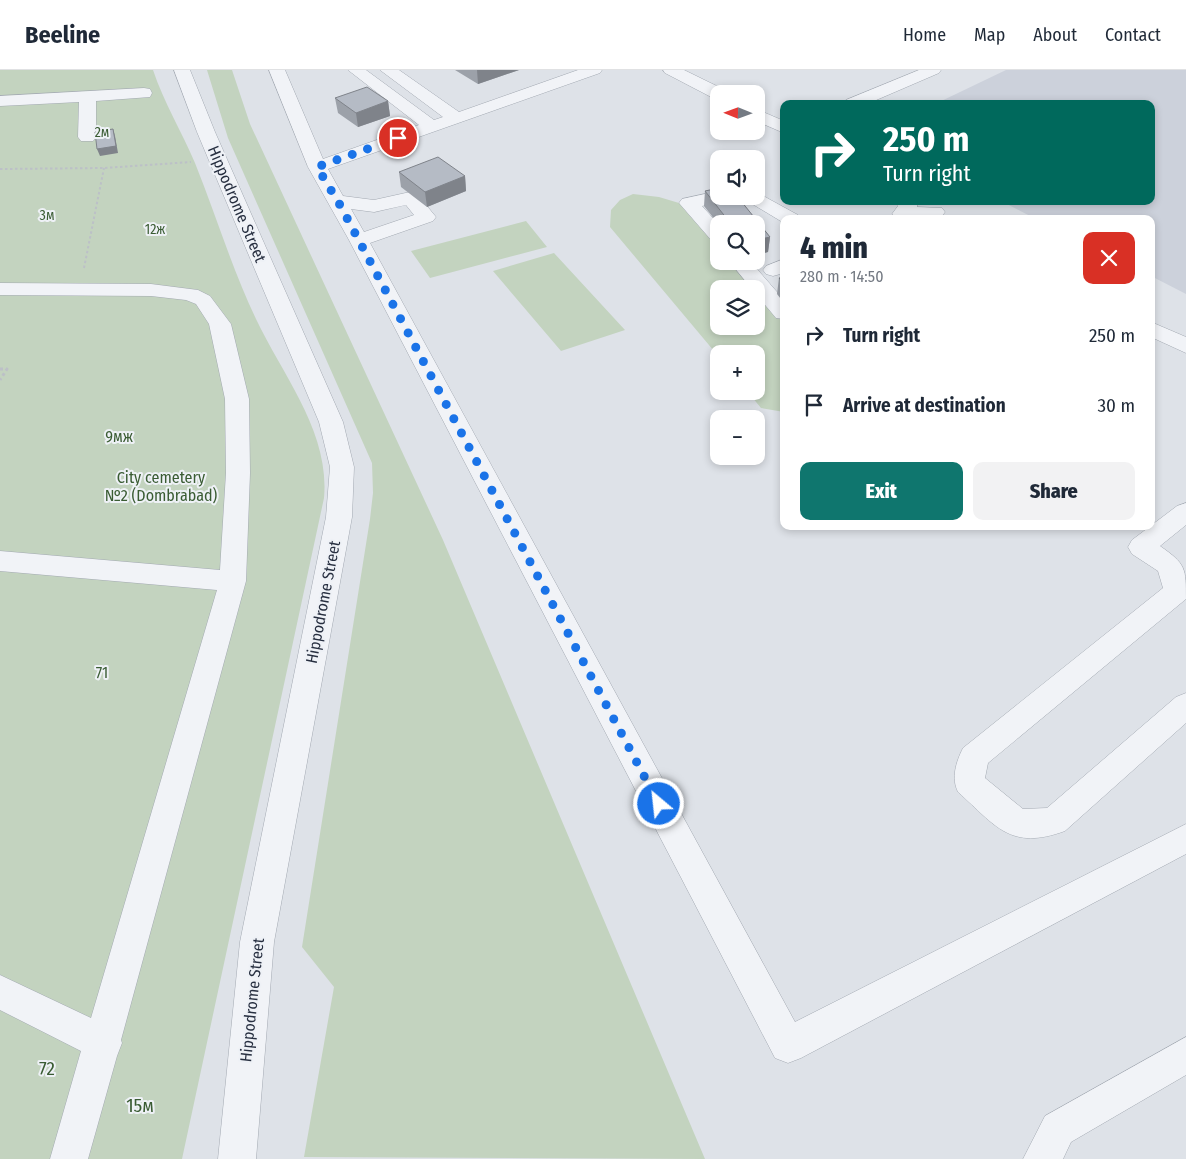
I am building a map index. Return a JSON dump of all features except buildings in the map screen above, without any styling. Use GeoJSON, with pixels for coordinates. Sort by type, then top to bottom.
{"type":"FeatureCollection","features":[{"type":"Feature","properties":{"kind":"street","name":"Hippodrome Street"},"geometry":{"type":"LineString","coordinates":[[182,70],[206,132],[331,422],[342,467],[339,517],[257,942],[237,1159]]}},
{"type":"Feature","properties":{"kind":"street"},"geometry":{"type":"LineString","coordinates":[[277,70],[317,167],[359,240],[788,1045],[1186,838]]}},
{"type":"Feature","properties":{"kind":"street"},"geometry":{"type":"LineString","coordinates":[[356,70],[431,126]]}},
{"type":"Feature","properties":{"kind":"street"},"geometry":{"type":"LineString","coordinates":[[388,70],[455,117]]}},
{"type":"Feature","properties":{"kind":"street"},"geometry":{"type":"LineString","coordinates":[[317,167],[455,117],[594,70]]}},
{"type":"Feature","properties":{"kind":"street"},"geometry":{"type":"LineString","coordinates":[[671,70],[710,90]]}},
{"type":"Feature","properties":{"kind":"street"},"geometry":{"type":"LineString","coordinates":[[862,100],[933,70]]}},
{"type":"Feature","properties":{"kind":"street"},"geometry":{"type":"LineString","coordinates":[[0,100],[144,94]]}},
{"type":"Feature","properties":{"kind":"street"},"geometry":{"type":"LineString","coordinates":[[87,137],[88,96]]}},
{"type":"Feature","properties":{"kind":"street"},"geometry":{"type":"LineString","coordinates":[[765,118],[780,126]]}},
{"type":"Feature","properties":{"kind":"street"},"geometry":{"type":"LineString","coordinates":[[337,200],[360,207],[382,208],[410,198],[426,217],[359,240]]}},
{"type":"Feature","properties":{"kind":"street"},"geometry":{"type":"LineString","coordinates":[[710,199],[689,203],[710,228]]}},
{"type":"Feature","properties":{"kind":"street"},"geometry":{"type":"LineString","coordinates":[[765,204],[784,215]]}},
{"type":"Feature","properties":{"kind":"street"},"geometry":{"type":"LineString","coordinates":[[904,209],[936,215]]}},
{"type":"Feature","properties":{"kind":"street"},"geometry":{"type":"LineString","coordinates":[[765,269],[778,267]]}},
{"type":"Feature","properties":{"kind":"street"},"geometry":{"type":"LineString","coordinates":[[765,286],[767,277],[778,267]]}},
{"type":"Feature","properties":{"kind":"street"},"geometry":{"type":"LineString","coordinates":[[746,270],[755,280]]}},
{"type":"Feature","properties":{"kind":"street"},"geometry":{"type":"LineString","coordinates":[[0,289],[174,290],[191,294],[203,300],[220,324],[237,399],[238,473],[234,581],[70,1159]]}},
{"type":"Feature","properties":{"kind":"street"},"geometry":{"type":"LineString","coordinates":[[765,291],[780,308]]}},
{"type":"Feature","properties":{"kind":"street"},"geometry":{"type":"LineString","coordinates":[[1155,330],[1186,346]]}},
{"type":"Feature","properties":{"kind":"street"},"geometry":{"type":"LineString","coordinates":[[1182,518],[1141,547],[1180,575],[974,757],[969,782],[1017,824],[1054,822],[1186,705]]}},
{"type":"Feature","properties":{"kind":"street"},"geometry":{"type":"LineString","coordinates":[[0,561],[234,581]]}},
{"type":"Feature","properties":{"kind":"street"},"geometry":{"type":"LineString","coordinates":[[0,992],[104,1043]]}},
{"type":"Feature","properties":{"kind":"street"},"geometry":{"type":"LineString","coordinates":[[1042,1159],[1058,1129],[1186,1055]]}},
{"type":"Feature","properties":{"kind":"path"},"geometry":{"type":"LineString","coordinates":[[0,169],[104,168],[194,162]]}},
{"type":"Feature","properties":{"kind":"path"},"geometry":{"type":"LineString","coordinates":[[80,288],[104,168]]}},
{"type":"Feature","properties":{"kind":"path"},"geometry":{"type":"LineString","coordinates":[[0,369],[7,369],[0,380]]}},
{"type":"Feature","properties":{"kind":"shaded area"},"geometry":{"type":"Polygon","coordinates":[[[1006,70],[1186,70],[1186,294],[1155,278],[1155,215],[1028,215],[1009,205],[1155,205],[1155,100],[943,100],[1006,70]]]}},
{"type":"Feature","properties":{"kind":"green space","name":"City cemetery №2 (Dombrabad)"},"geometry":{"type":"Polygon","coordinates":[[[0,70],[153,70],[162,94],[195,163],[247,300],[302,405],[320,450],[324,474],[324,498],[182,1159],[0,1159],[0,70]]]}},
{"type":"Feature","properties":{"kind":"green space"},"geometry":{"type":"Polygon","coordinates":[[[207,70],[232,70],[250,124],[443,540],[705,1159],[304,1157],[334,987],[302,947],[370,519],[373,493],[372,463],[228,138],[207,70]]]}},
{"type":"Feature","properties":{"kind":"green space"},"geometry":{"type":"Polygon","coordinates":[[[633,194],[659,197],[679,203],[710,239],[710,270],[738,270],[746,280],[710,280],[710,335],[765,335],[765,302],[780,319],[780,411],[761,408],[754,400],[765,400],[765,345],[710,346],[610,227],[611,210],[620,200],[633,194]]]}},
{"type":"Feature","properties":{"kind":"green space"},"geometry":{"type":"Polygon","coordinates":[[[526,221],[547,247],[430,278],[411,251],[526,221]]]}},
{"type":"Feature","properties":{"kind":"green space"},"geometry":{"type":"Polygon","coordinates":[[[554,253],[625,330],[561,351],[493,271],[554,253]]]}},
{"type":"Feature","properties":{"kind":"route"},"geometry":{"type":"LineString","coordinates":[[398,138],[317,167],[340,205],[659,804]]}},
{"type":"Feature","properties":{"kind":"park label","name":"2м"},"geometry":{"type":"Point","coordinates":[102,132]}},
{"type":"Feature","properties":{"kind":"park label","name":"3м"},"geometry":{"type":"Point","coordinates":[47,215]}},
{"type":"Feature","properties":{"kind":"park label","name":"12ж"},"geometry":{"type":"Point","coordinates":[155,229]}},
{"type":"Feature","properties":{"kind":"park label","name":"9мж"},"geometry":{"type":"Point","coordinates":[119,436]}},
{"type":"Feature","properties":{"kind":"park label","name":"71"},"geometry":{"type":"Point","coordinates":[102,672]}},
{"type":"Feature","properties":{"kind":"park label","name":"72"},"geometry":{"type":"Point","coordinates":[47,1068]}},
{"type":"Feature","properties":{"kind":"park label","name":"15м"},"geometry":{"type":"Point","coordinates":[140,1105]}}]}
